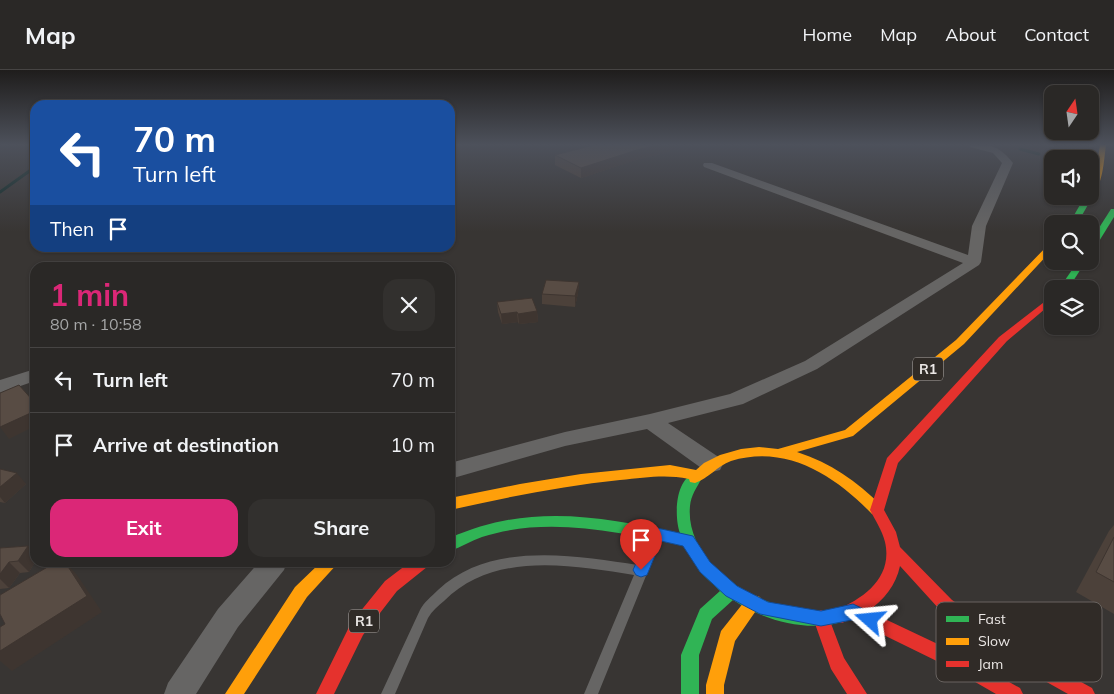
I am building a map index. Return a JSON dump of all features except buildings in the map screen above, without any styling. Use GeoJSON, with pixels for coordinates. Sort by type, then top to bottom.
{"type":"FeatureCollection","features":[{"type":"Feature","properties":{"kind":"main road"},"geometry":{"type":"LineString","coordinates":[[1099,235],[1114,211]]}},
{"type":"Feature","properties":{"kind":"main road","name":"R1"},"geometry":{"type":"LineString","coordinates":[[778,453],[849,433],[960,342],[1044,254]]}},
{"type":"Feature","properties":{"kind":"main road","name":"R1"},"geometry":{"type":"LineString","coordinates":[[877,510],[886,473],[892,461],[1003,340],[1044,306]]}},
{"type":"Feature","properties":{"kind":"main road","name":"R1"},"geometry":{"type":"LineString","coordinates":[[754,451],[778,453],[806,460],[833,472],[857,489],[877,510],[887,529],[893,549],[891,574],[878,597],[853,612],[821,618],[766,609],[731,591],[705,567],[688,541],[682,516],[685,494],[704,470],[739,454],[754,451]]}},
{"type":"Feature","properties":{"kind":"main road"},"geometry":{"type":"LineString","coordinates":[[455,503],[520,489],[581,479],[670,470],[704,470]]}},
{"type":"Feature","properties":{"kind":"main road"},"geometry":{"type":"LineString","coordinates":[[455,543],[482,531],[532,522],[576,522],[657,534],[688,541]]}},
{"type":"Feature","properties":{"kind":"main road"},"geometry":{"type":"LineString","coordinates":[[893,549],[943,602]]}},
{"type":"Feature","properties":{"kind":"main road"},"geometry":{"type":"LineString","coordinates":[[234,694],[301,592],[327,567]]}},
{"type":"Feature","properties":{"kind":"main road","name":"R1"},"geometry":{"type":"LineString","coordinates":[[325,694],[357,629],[391,586],[416,567]]}},
{"type":"Feature","properties":{"kind":"main road"},"geometry":{"type":"LineString","coordinates":[[690,694],[690,655],[706,614],[731,591]]}},
{"type":"Feature","properties":{"kind":"main road"},"geometry":{"type":"LineString","coordinates":[[716,694],[715,685],[727,637],[754,602]]}},
{"type":"Feature","properties":{"kind":"main road"},"geometry":{"type":"LineString","coordinates":[[853,612],[936,652]]}},
{"type":"Feature","properties":{"kind":"main road"},"geometry":{"type":"LineString","coordinates":[[821,618],[837,663],[858,694]]}},
{"type":"Feature","properties":{"kind":"main road"},"geometry":{"type":"LineString","coordinates":[[993,682],[1014,694]]}},
{"type":"Feature","properties":{"kind":"main road"},"geometry":{"type":"LineString","coordinates":[[1064,682],[1086,694]]}},
{"type":"Feature","properties":{"kind":"street"},"geometry":{"type":"LineString","coordinates":[[735,174],[974,262]]}},
{"type":"Feature","properties":{"kind":"street"},"geometry":{"type":"LineString","coordinates":[[455,470],[565,439],[650,421],[736,399],[811,365],[974,262],[979,226],[1003,174]]}},
{"type":"Feature","properties":{"kind":"street"},"geometry":{"type":"LineString","coordinates":[[0,387],[30,377]]}},
{"type":"Feature","properties":{"kind":"street"},"geometry":{"type":"LineString","coordinates":[[650,421],[704,470]]}},
{"type":"Feature","properties":{"kind":"street"},"geometry":{"type":"LineString","coordinates":[[179,694],[228,618],[271,567]]}},
{"type":"Feature","properties":{"kind":"lane"},"geometry":{"type":"LineString","coordinates":[[591,694],[657,534]]}},
{"type":"Feature","properties":{"kind":"lane"},"geometry":{"type":"LineString","coordinates":[[388,694],[427,609],[452,584],[482,569],[528,560],[580,561],[641,570]]}},
{"type":"Feature","properties":{"kind":"waterway"},"geometry":{"type":"LineString","coordinates":[[0,192],[25,174]]}},
{"type":"Feature","properties":{"kind":"traffic: fast"},"geometry":{"type":"LineString","coordinates":[[1078,215],[1084,205]]}},
{"type":"Feature","properties":{"kind":"traffic: fast"},"geometry":{"type":"LineString","coordinates":[[1099,235],[1114,211]]}},
{"type":"Feature","properties":{"kind":"traffic: fast"},"geometry":{"type":"LineString","coordinates":[[1069,280],[1076,270]]}},
{"type":"Feature","properties":{"kind":"traffic: fast"},"geometry":{"type":"LineString","coordinates":[[695,478],[688,488],[684,500],[684,525],[692,547],[705,567],[724,585],[745,599],[769,610],[794,616],[819,618],[842,615]]}},
{"type":"Feature","properties":{"kind":"traffic: fast"},"geometry":{"type":"LineString","coordinates":[[455,543],[478,532],[507,525],[533,522],[585,523],[611,526],[688,541]]}},
{"type":"Feature","properties":{"kind":"traffic: fast"},"geometry":{"type":"LineString","coordinates":[[690,694],[690,655],[706,614],[731,591]]}},
{"type":"Feature","properties":{"kind":"traffic: slow"},"geometry":{"type":"LineString","coordinates":[[779,453],[849,433],[960,342],[1044,254]]}},
{"type":"Feature","properties":{"kind":"traffic: slow"},"geometry":{"type":"LineString","coordinates":[[695,478],[709,467],[724,459],[741,454],[777,453],[794,456],[827,469],[854,488],[877,510]]}},
{"type":"Feature","properties":{"kind":"traffic: slow"},"geometry":{"type":"LineString","coordinates":[[455,503],[520,489],[581,479],[670,470],[696,475]]}},
{"type":"Feature","properties":{"kind":"traffic: slow"},"geometry":{"type":"LineString","coordinates":[[234,694],[301,592],[327,567]]}},
{"type":"Feature","properties":{"kind":"traffic: slow"},"geometry":{"type":"LineString","coordinates":[[715,694],[715,685],[727,637],[754,602]]}},
{"type":"Feature","properties":{"kind":"traffic: jam"},"geometry":{"type":"LineString","coordinates":[[842,615],[864,605],[873,598],[881,590],[892,570],[894,558],[892,541],[877,510],[892,461],[1003,339],[1044,306]]}},
{"type":"Feature","properties":{"kind":"traffic: jam"},"geometry":{"type":"LineString","coordinates":[[893,549],[943,602]]}},
{"type":"Feature","properties":{"kind":"traffic: jam"},"geometry":{"type":"LineString","coordinates":[[325,694],[357,629],[391,586],[416,567]]}},
{"type":"Feature","properties":{"kind":"traffic: jam"},"geometry":{"type":"LineString","coordinates":[[853,612],[936,652]]}},
{"type":"Feature","properties":{"kind":"traffic: jam"},"geometry":{"type":"LineString","coordinates":[[821,618],[837,663],[858,694]]}},
{"type":"Feature","properties":{"kind":"traffic: jam"},"geometry":{"type":"LineString","coordinates":[[993,682],[1014,694]]}},
{"type":"Feature","properties":{"kind":"traffic: jam"},"geometry":{"type":"LineString","coordinates":[[1064,682],[1086,694]]}},
{"type":"Feature","properties":{"kind":"route"},"geometry":{"type":"LineString","coordinates":[[641,570],[657,534],[688,541],[705,567],[731,591],[766,609],[821,618],[853,612],[870,620]]}}]}
